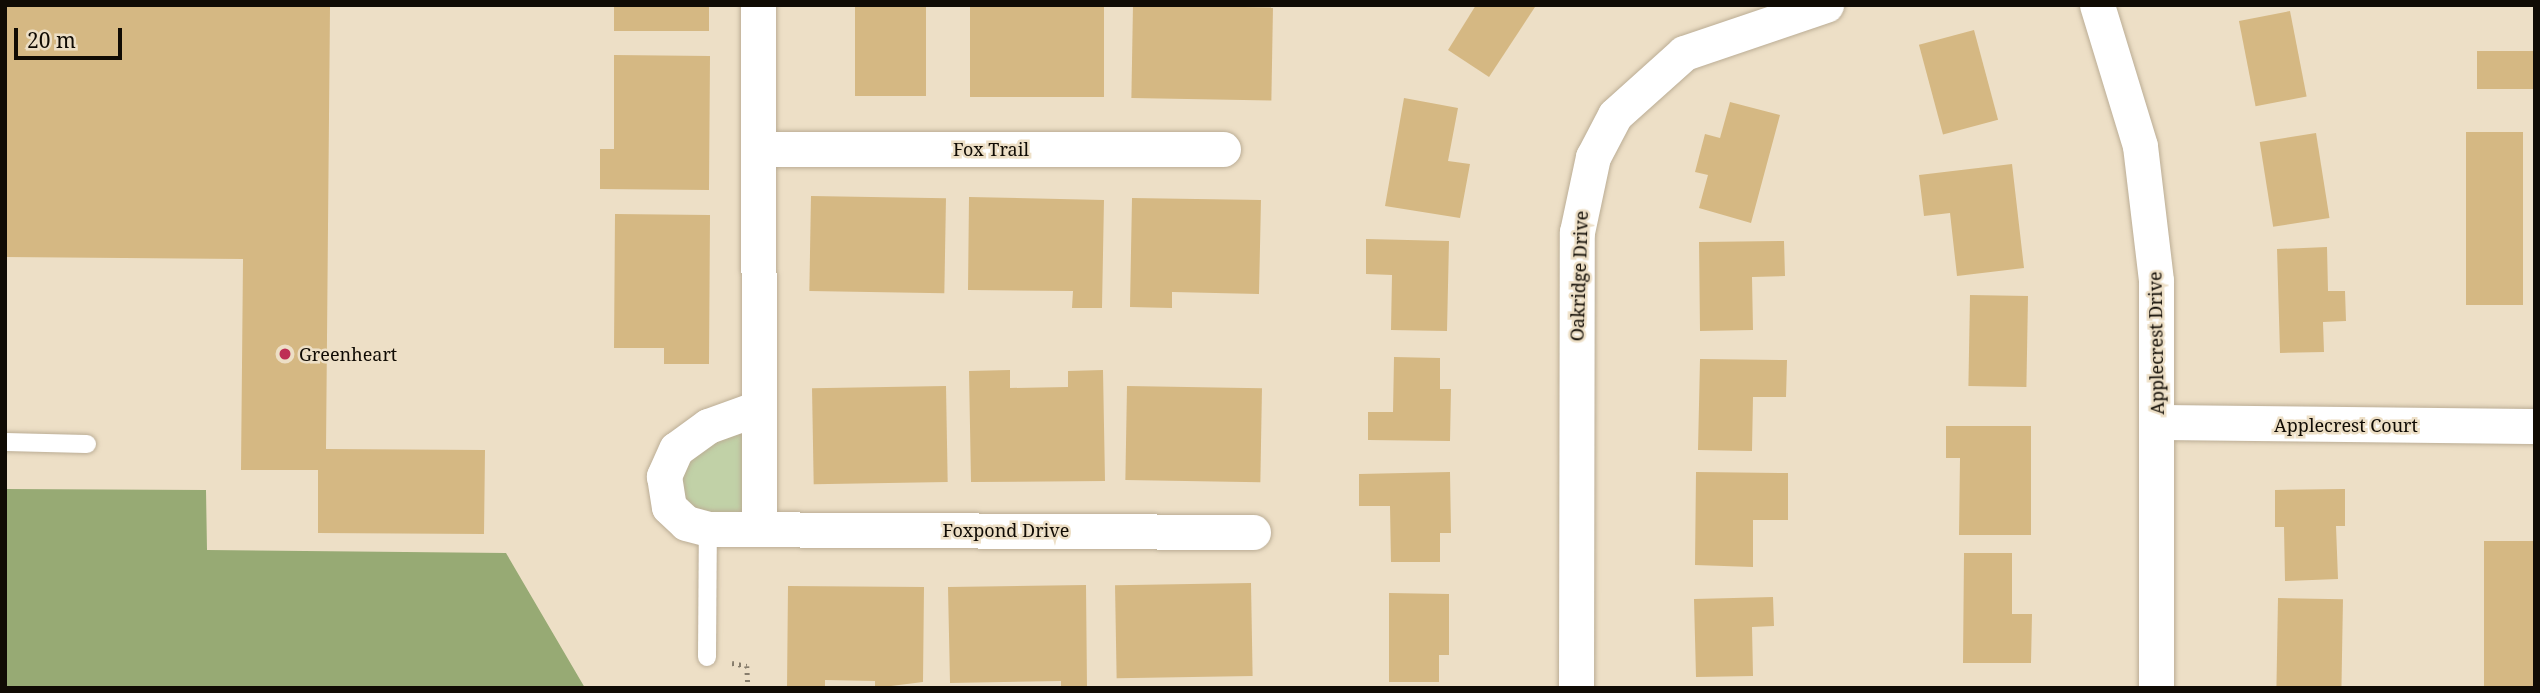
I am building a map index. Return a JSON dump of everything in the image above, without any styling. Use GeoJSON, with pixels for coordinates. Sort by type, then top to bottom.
{"type":"FeatureCollection","features":[{"type":"Feature","properties":{"kind":"street"},"geometry":{"type":"LineString","coordinates":[[758,5],[759,528]]}},
{"type":"Feature","properties":{"kind":"street","name":"Oakridge Drive"},"geometry":{"type":"LineString","coordinates":[[1576,688],[1577,232],[1593,157],[1615,115],[1684,53],[1826,5]]}},
{"type":"Feature","properties":{"kind":"street","name":"Applecrest Drive"},"geometry":{"type":"LineString","coordinates":[[2097,5],[2140,146],[2151,219],[2157,422],[2156,688]]}},
{"type":"Feature","properties":{"kind":"street","name":"Fox Trail"},"geometry":{"type":"LineString","coordinates":[[758,149],[1223,149]]}},
{"type":"Feature","properties":{"kind":"street"},"geometry":{"type":"LineString","coordinates":[[708,528],[685,523],[670,507],[664,476],[676,449],[708,426],[758,408]]}},
{"type":"Feature","properties":{"kind":"street","name":"Applecrest Court"},"geometry":{"type":"LineString","coordinates":[[2157,422],[2535,426]]}},
{"type":"Feature","properties":{"kind":"street","name":"Foxpond Drive"},"geometry":{"type":"LineString","coordinates":[[708,528],[1253,532]]}},
{"type":"Feature","properties":{"kind":"lane"},"geometry":{"type":"LineString","coordinates":[[5,442],[86,444]]}},
{"type":"Feature","properties":{"kind":"lane"},"geometry":{"type":"LineString","coordinates":[[707,657],[708,528]]}},
{"type":"Feature","properties":{"kind":"green space"},"geometry":{"type":"Polygon","coordinates":[[[758,408],[759,529],[686,523],[676,449],[758,408]]]}},
{"type":"Feature","properties":{"kind":"green space"},"geometry":{"type":"Polygon","coordinates":[[[5,489],[206,490],[207,550],[506,553],[585,688],[5,688],[5,489]]]}},
{"type":"Feature","properties":{"kind":"building","name":"Greenheart"},"geometry":{"type":"Polygon","coordinates":[[[5,5],[330,7],[326,449],[485,450],[484,534],[318,533],[318,470],[241,470],[243,259],[5,257],[5,5]]]}},
{"type":"Feature","properties":{"kind":"building"},"geometry":{"type":"Polygon","coordinates":[[[614,5],[709,5],[709,31],[614,31],[614,5]]]}},
{"type":"Feature","properties":{"kind":"building"},"geometry":{"type":"Polygon","coordinates":[[[855,5],[926,5],[926,96],[855,96],[855,5]]]}},
{"type":"Feature","properties":{"kind":"building"},"geometry":{"type":"Polygon","coordinates":[[[970,5],[1104,5],[1104,97],[970,97],[970,5]]]}},
{"type":"Feature","properties":{"kind":"building"},"geometry":{"type":"Polygon","coordinates":[[[1133,5],[1273,7],[1271,100],[1131,98],[1133,5]]]}},
{"type":"Feature","properties":{"kind":"building"},"geometry":{"type":"Polygon","coordinates":[[[1476,5],[1535,7],[1489,77],[1448,50],[1476,5]]]}},
{"type":"Feature","properties":{"kind":"building"},"geometry":{"type":"Polygon","coordinates":[[[2290,11],[2307,96],[2256,106],[2239,21],[2290,11]]]}},
{"type":"Feature","properties":{"kind":"building"},"geometry":{"type":"Polygon","coordinates":[[[1974,30],[1998,120],[1943,135],[1919,45],[1974,30]]]}},
{"type":"Feature","properties":{"kind":"building"},"geometry":{"type":"Polygon","coordinates":[[[2477,51],[2535,51],[2535,89],[2477,89],[2477,51]]]}},
{"type":"Feature","properties":{"kind":"building"},"geometry":{"type":"Polygon","coordinates":[[[614,55],[710,56],[709,190],[600,189],[600,149],[614,149],[614,55]]]}},
{"type":"Feature","properties":{"kind":"building"},"geometry":{"type":"Polygon","coordinates":[[[1404,98],[1458,108],[1448,161],[1470,164],[1460,218],[1385,206],[1404,98]]]}},
{"type":"Feature","properties":{"kind":"building"},"geometry":{"type":"Polygon","coordinates":[[[1730,102],[1780,115],[1751,223],[1699,208],[1708,175],[1695,172],[1705,134],[1720,138],[1730,102]]]}},
{"type":"Feature","properties":{"kind":"building"},"geometry":{"type":"Polygon","coordinates":[[[2466,132],[2523,132],[2523,305],[2466,305],[2466,132]]]}},
{"type":"Feature","properties":{"kind":"building"},"geometry":{"type":"Polygon","coordinates":[[[2316,133],[2329,218],[2273,227],[2260,142],[2316,133]]]}},
{"type":"Feature","properties":{"kind":"building"},"geometry":{"type":"Polygon","coordinates":[[[2012,164],[2024,268],[1957,276],[1950,213],[1924,216],[1919,175],[2012,164]]]}},
{"type":"Feature","properties":{"kind":"building"},"geometry":{"type":"Polygon","coordinates":[[[811,196],[946,198],[944,293],[809,291],[811,196]]]}},
{"type":"Feature","properties":{"kind":"building"},"geometry":{"type":"Polygon","coordinates":[[[969,197],[1104,200],[1102,308],[1072,308],[1073,291],[968,290],[969,197]]]}},
{"type":"Feature","properties":{"kind":"building"},"geometry":{"type":"Polygon","coordinates":[[[1132,198],[1261,200],[1259,294],[1172,292],[1172,308],[1130,307],[1132,198]]]}},
{"type":"Feature","properties":{"kind":"building"},"geometry":{"type":"Polygon","coordinates":[[[615,214],[710,215],[709,364],[664,364],[664,348],[614,348],[615,214]]]}},
{"type":"Feature","properties":{"kind":"building"},"geometry":{"type":"Polygon","coordinates":[[[1366,239],[1449,241],[1447,331],[1391,330],[1392,275],[1366,274],[1366,239]]]}},
{"type":"Feature","properties":{"kind":"building"},"geometry":{"type":"Polygon","coordinates":[[[1784,241],[1785,276],[1752,277],[1753,330],[1700,331],[1699,242],[1784,241]]]}},
{"type":"Feature","properties":{"kind":"building"},"geometry":{"type":"Polygon","coordinates":[[[2327,247],[2328,291],[2345,291],[2346,321],[2323,322],[2324,352],[2280,353],[2277,249],[2327,247]]]}},
{"type":"Feature","properties":{"kind":"building"},"geometry":{"type":"Polygon","coordinates":[[[1970,295],[2028,296],[2026,387],[1968,386],[1970,295]]]}},
{"type":"Feature","properties":{"kind":"building"},"geometry":{"type":"Polygon","coordinates":[[[1394,357],[1440,358],[1440,389],[1451,389],[1450,441],[1368,440],[1368,412],[1393,412],[1394,357]]]}},
{"type":"Feature","properties":{"kind":"building"},"geometry":{"type":"Polygon","coordinates":[[[1700,359],[1787,360],[1786,397],[1753,397],[1752,451],[1698,450],[1700,359]]]}},
{"type":"Feature","properties":{"kind":"building"},"geometry":{"type":"Polygon","coordinates":[[[1010,370],[1010,388],[1068,387],[1068,371],[1103,370],[1105,481],[971,482],[969,371],[1010,370]]]}},
{"type":"Feature","properties":{"kind":"building"},"geometry":{"type":"Polygon","coordinates":[[[946,386],[948,482],[814,484],[812,388],[946,386]]]}},
{"type":"Feature","properties":{"kind":"building"},"geometry":{"type":"Polygon","coordinates":[[[1127,386],[1262,388],[1260,482],[1125,480],[1127,386]]]}},
{"type":"Feature","properties":{"kind":"building"},"geometry":{"type":"Polygon","coordinates":[[[1946,426],[2031,426],[2031,535],[1959,535],[1960,458],[1946,458],[1946,426]]]}},
{"type":"Feature","properties":{"kind":"building"},"geometry":{"type":"Polygon","coordinates":[[[1450,472],[1451,533],[1440,533],[1440,562],[1391,562],[1390,506],[1359,506],[1359,474],[1450,472]]]}},
{"type":"Feature","properties":{"kind":"building"},"geometry":{"type":"Polygon","coordinates":[[[1696,472],[1788,473],[1788,520],[1753,520],[1753,567],[1695,565],[1696,472]]]}},
{"type":"Feature","properties":{"kind":"building"},"geometry":{"type":"Polygon","coordinates":[[[2345,489],[2345,526],[2336,526],[2338,579],[2285,581],[2284,527],[2275,527],[2275,490],[2345,489]]]}},
{"type":"Feature","properties":{"kind":"building"},"geometry":{"type":"Polygon","coordinates":[[[2484,541],[2535,541],[2535,688],[2484,688],[2484,541]]]}},
{"type":"Feature","properties":{"kind":"building"},"geometry":{"type":"Polygon","coordinates":[[[1964,553],[2012,553],[2012,614],[2032,614],[2031,663],[1963,663],[1964,553]]]}},
{"type":"Feature","properties":{"kind":"building"},"geometry":{"type":"Polygon","coordinates":[[[1251,583],[1253,676],[1117,678],[1115,585],[1251,583]]]}},
{"type":"Feature","properties":{"kind":"building"},"geometry":{"type":"Polygon","coordinates":[[[1086,585],[1087,688],[1061,688],[1061,681],[950,683],[948,587],[1086,585]]]}},
{"type":"Feature","properties":{"kind":"building"},"geometry":{"type":"Polygon","coordinates":[[[788,586],[924,587],[923,682],[875,688],[875,681],[825,680],[825,688],[787,688],[788,586]]]}},
{"type":"Feature","properties":{"kind":"building"},"geometry":{"type":"Polygon","coordinates":[[[1389,593],[1449,594],[1449,655],[1439,655],[1439,682],[1389,682],[1389,593]]]}},
{"type":"Feature","properties":{"kind":"building"},"geometry":{"type":"Polygon","coordinates":[[[1773,597],[1774,626],[1752,627],[1753,676],[1696,677],[1694,599],[1773,597]]]}},
{"type":"Feature","properties":{"kind":"building"},"geometry":{"type":"Polygon","coordinates":[[[2278,598],[2343,599],[2341,688],[2276,688],[2278,598]]]}},
{"type":"Feature","properties":{"kind":"place","name":"Greenheart"},"geometry":{"type":"Point","coordinates":[285,354]}}]}
